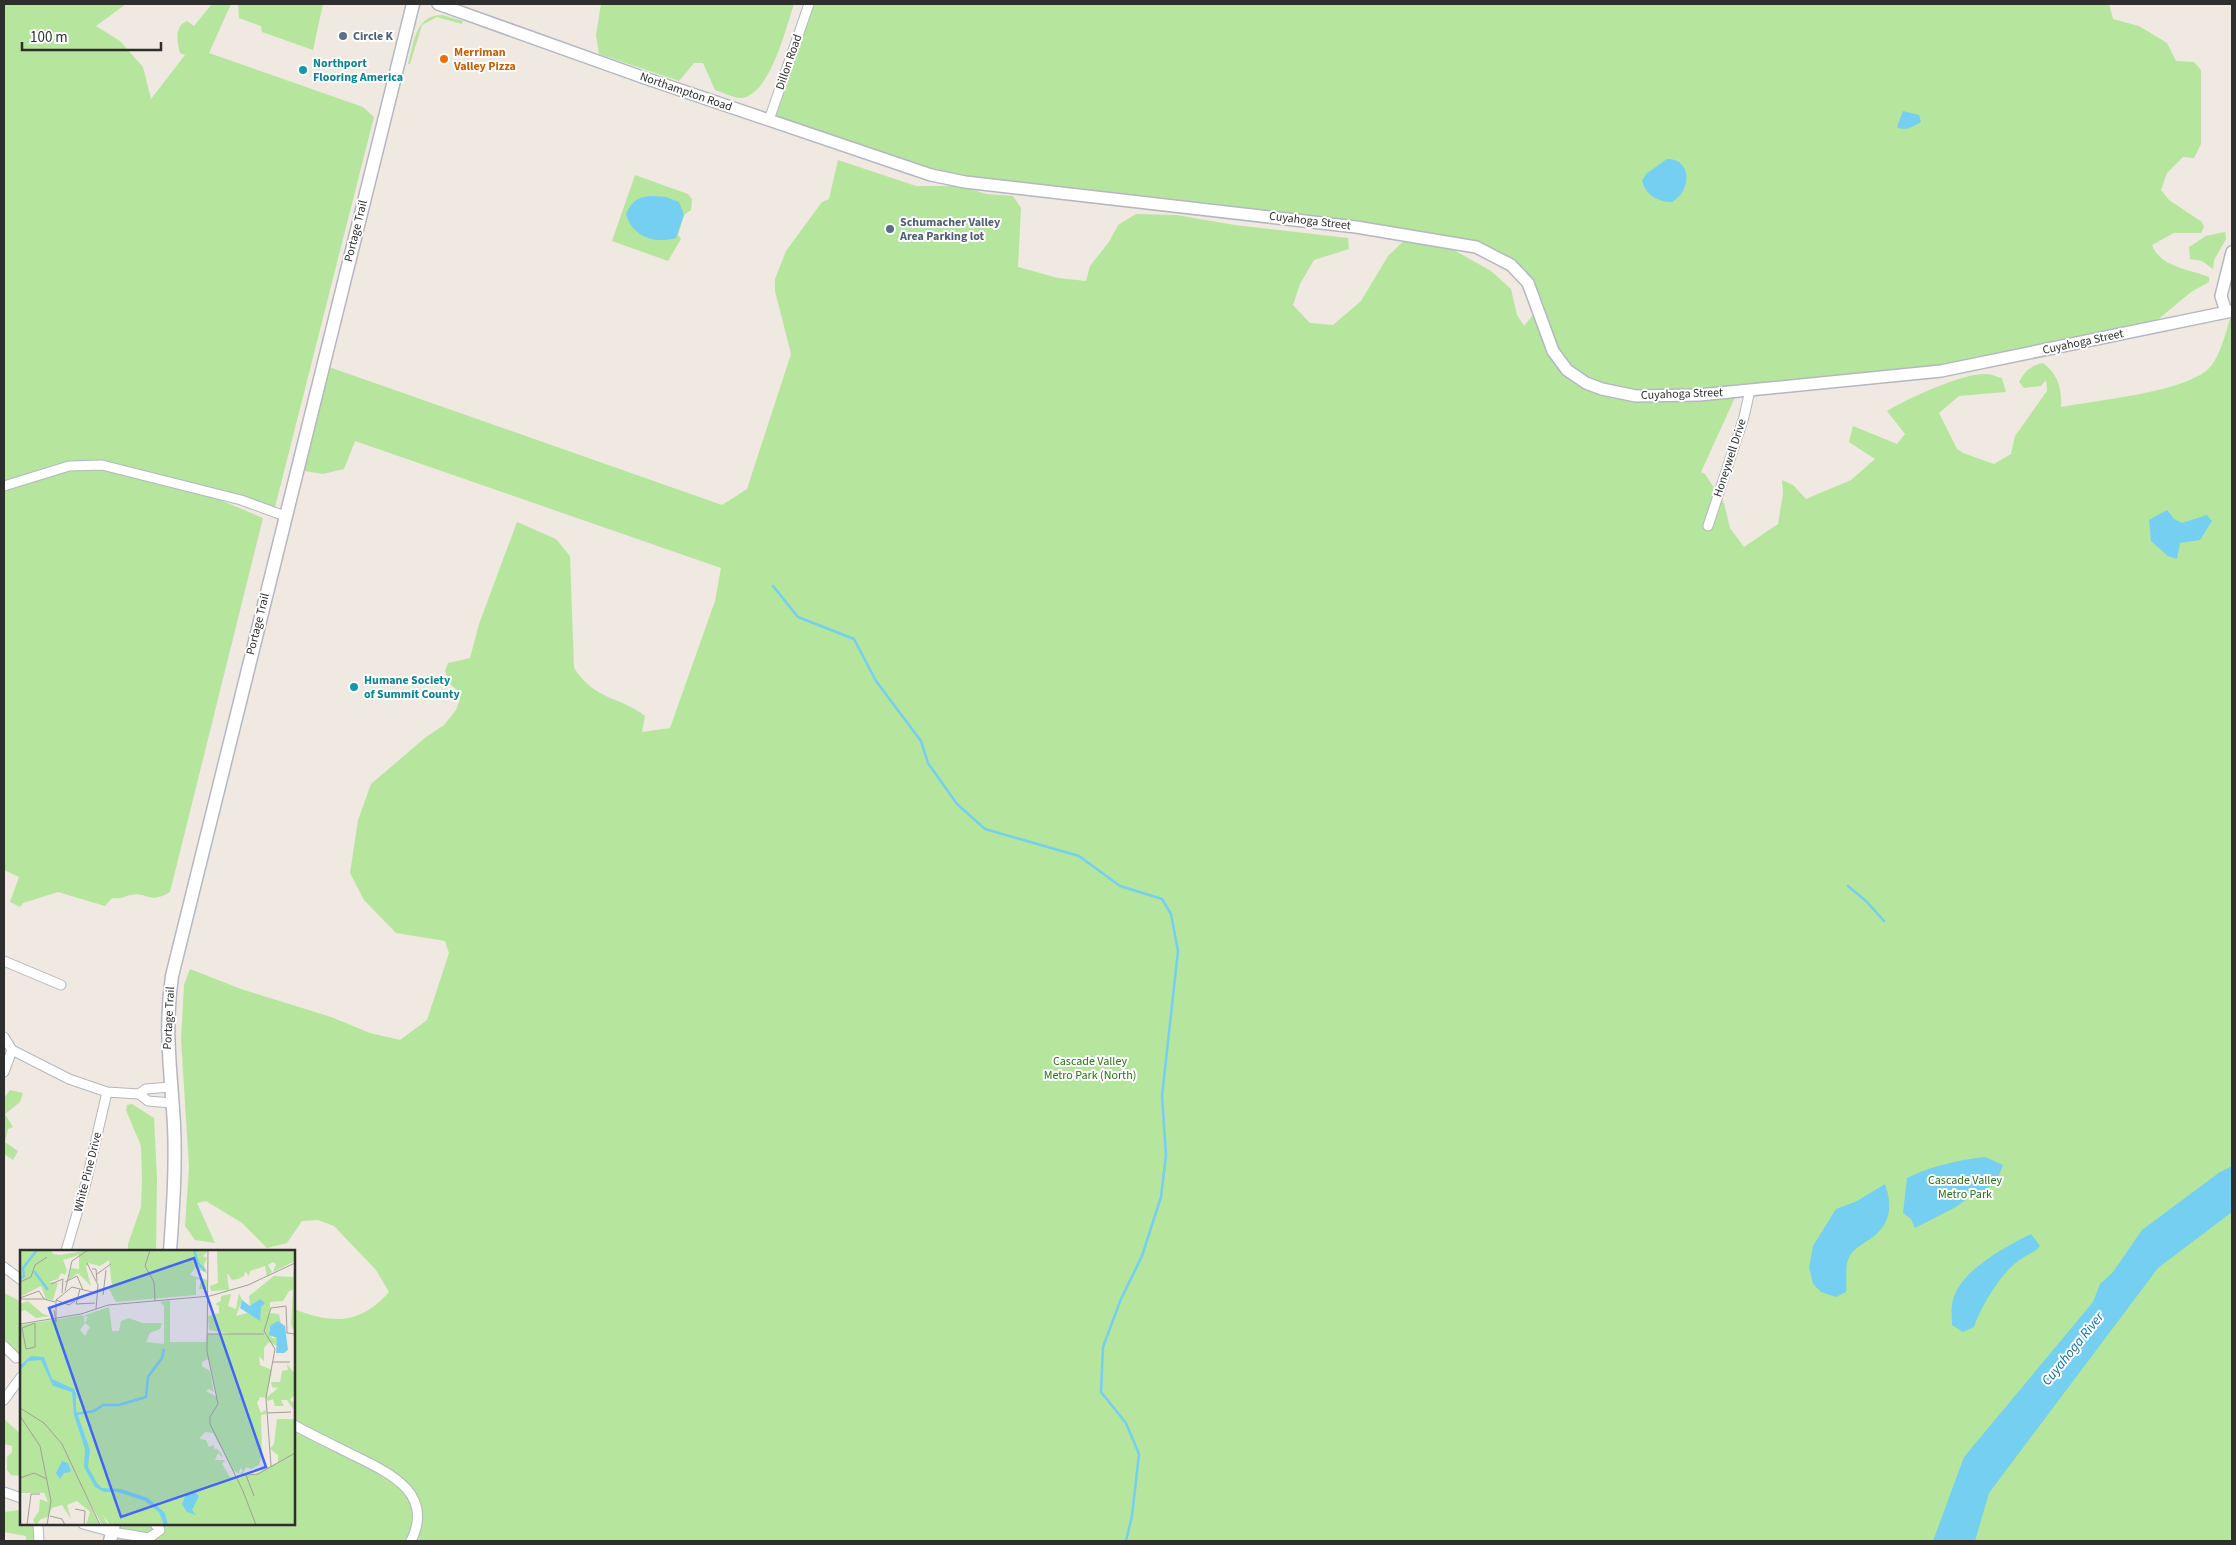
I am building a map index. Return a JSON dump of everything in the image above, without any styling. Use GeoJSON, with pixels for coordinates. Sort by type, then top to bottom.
{"type":"FeatureCollection","features":[{"type":"Feature","properties":{"kind":"main road","name":"Portage Trail"},"geometry":{"type":"LineString","coordinates":[[170,1250],[175,1195],[167,1029],[172,976],[413,4]]}},
{"type":"Feature","properties":{"kind":"street","name":"Northampton Road"},"geometry":{"type":"LineString","coordinates":[[438,4],[642,77],[935,176]]}},
{"type":"Feature","properties":{"kind":"street","name":"Dillon Road"},"geometry":{"type":"LineString","coordinates":[[769,120],[810,4]]}},
{"type":"Feature","properties":{"kind":"street","name":"Cuyahoga Street"},"geometry":{"type":"LineString","coordinates":[[935,176],[984,184],[1356,227],[1476,248],[1511,265],[1528,283],[1553,351],[1567,370],[1586,383],[1616,393],[1644,397],[1750,390],[1972,366],[2229,311]]}},
{"type":"Feature","properties":{"kind":"street"},"geometry":{"type":"LineString","coordinates":[[2229,311],[2221,296],[2232,252]]}},
{"type":"Feature","properties":{"kind":"street","name":"Honeywell Drive"},"geometry":{"type":"LineString","coordinates":[[1708,526],[1744,417],[1750,390]]}},
{"type":"Feature","properties":{"kind":"street"},"geometry":{"type":"LineString","coordinates":[[4,486],[69,466],[102,465],[241,500],[285,516]]}},
{"type":"Feature","properties":{"kind":"street"},"geometry":{"type":"LineString","coordinates":[[4,961],[61,985]]}},
{"type":"Feature","properties":{"kind":"street"},"geometry":{"type":"LineString","coordinates":[[4,1037],[12,1050],[68,1079],[107,1092],[139,1094],[148,1101],[172,1104]]}},
{"type":"Feature","properties":{"kind":"street"},"geometry":{"type":"LineString","coordinates":[[4,1072],[12,1050]]}},
{"type":"Feature","properties":{"kind":"street"},"geometry":{"type":"LineString","coordinates":[[139,1094],[146,1089],[170,1087]]}},
{"type":"Feature","properties":{"kind":"street","name":"White Pine Drive"},"geometry":{"type":"LineString","coordinates":[[66,1250],[86,1183],[107,1092]]}},
{"type":"Feature","properties":{"kind":"street"},"geometry":{"type":"LineString","coordinates":[[4,1267],[20,1279]]}},
{"type":"Feature","properties":{"kind":"street"},"geometry":{"type":"LineString","coordinates":[[4,1346],[16,1358]]}},
{"type":"Feature","properties":{"kind":"street"},"geometry":{"type":"LineString","coordinates":[[4,1400],[20,1378]]}},
{"type":"Feature","properties":{"kind":"street"},"geometry":{"type":"LineString","coordinates":[[295,1426],[381,1469],[402,1482],[412,1497],[416,1510],[416,1527],[411,1541]]}},
{"type":"Feature","properties":{"kind":"street"},"geometry":{"type":"LineString","coordinates":[[4,1492],[20,1498]]}},
{"type":"Feature","properties":{"kind":"street"},"geometry":{"type":"LineString","coordinates":[[38,1525],[39,1541]]}},
{"type":"Feature","properties":{"kind":"street"},"geometry":{"type":"LineString","coordinates":[[87,1525],[112,1532],[149,1538],[159,1526]]}},
{"type":"Feature","properties":{"kind":"street"},"geometry":{"type":"LineString","coordinates":[[157,1541],[159,1526]]}},
{"type":"Feature","properties":{"kind":"green space"},"geometry":{"type":"Polygon","coordinates":[[[4,4],[126,4],[96,26],[120,41],[143,67],[151,99],[185,55],[180,53],[177,35],[183,23],[187,21],[194,26],[212,4],[231,4],[209,53],[363,107],[374,117],[275,507],[218,499],[263,518],[170,892],[163,896],[152,898],[136,894],[112,898],[105,906],[58,892],[23,903],[20,907],[10,902],[19,877],[4,870],[4,4]]]}},
{"type":"Feature","properties":{"kind":"green space"},"geometry":{"type":"Polygon","coordinates":[[[238,4],[323,4],[313,50],[262,32],[261,26],[239,18],[238,4]]]}},
{"type":"Feature","properties":{"kind":"green space"},"geometry":{"type":"Polygon","coordinates":[[[601,4],[794,4],[775,59],[768,73],[760,86],[751,94],[741,98],[715,90],[703,63],[694,63],[679,81],[599,54],[596,35],[601,4]]]}},
{"type":"Feature","properties":{"kind":"green space"},"geometry":{"type":"Polygon","coordinates":[[[809,4],[2109,4],[2113,19],[2139,26],[2167,43],[2176,61],[2194,62],[2201,70],[2201,144],[2194,158],[2183,157],[2167,173],[2161,190],[2169,200],[2202,222],[2204,227],[2201,233],[2174,233],[2152,245],[2161,258],[2168,263],[2209,277],[2209,282],[2191,292],[2149,327],[1969,367],[1738,391],[1701,472],[1705,474],[1724,503],[1730,528],[1744,547],[1778,524],[1783,494],[1782,480],[1793,485],[1806,499],[1851,480],[1875,459],[1849,442],[1853,426],[1897,444],[1905,434],[1887,411],[1922,393],[1950,382],[1976,375],[1991,374],[2002,378],[2006,392],[1959,396],[1939,413],[1957,449],[1994,464],[2011,454],[2015,436],[2047,391],[2046,380],[2041,386],[2024,388],[2019,382],[2031,367],[2043,363],[2056,377],[2061,394],[2061,407],[2137,395],[2176,385],[2193,379],[2211,366],[2222,343],[2232,312],[2232,1541],[118,1541],[122,1525],[295,1525],[295,1309],[333,1319],[356,1316],[378,1303],[389,1292],[376,1270],[334,1226],[318,1220],[302,1221],[287,1243],[267,1248],[242,1223],[206,1201],[197,1203],[215,1243],[195,1240],[185,1226],[189,1167],[181,1039],[184,985],[190,969],[241,989],[331,1017],[370,1033],[400,1040],[427,1020],[449,953],[445,941],[396,933],[364,900],[350,873],[358,820],[371,784],[426,737],[444,725],[456,710],[460,699],[458,691],[450,684],[445,671],[448,663],[470,658],[479,624],[517,522],[556,539],[570,556],[574,668],[599,693],[626,704],[645,716],[642,732],[670,728],[715,601],[721,568],[355,441],[344,469],[323,474],[305,471],[304,461],[329,367],[722,505],[747,489],[791,354],[775,291],[775,279],[786,251],[822,202],[829,199],[838,160],[916,186],[961,186],[986,194],[1013,196],[1021,208],[1018,267],[1058,278],[1086,281],[1090,266],[1109,242],[1118,225],[1136,214],[1176,215],[1235,225],[1348,238],[1349,249],[1314,260],[1300,284],[1293,305],[1310,323],[1333,325],[1361,301],[1388,256],[1408,237],[1450,248],[1491,271],[1511,289],[1517,315],[1524,326],[1538,309],[1528,283],[1511,265],[1476,247],[1356,227],[965,182],[917,171],[769,120],[809,4]]]}},
{"type":"Feature","properties":{"kind":"green space"},"geometry":{"type":"Polygon","coordinates":[[[442,15],[463,21],[462,24],[437,17],[422,25],[410,64],[408,64],[414,39],[421,25],[433,16],[442,15]]]}},
{"type":"Feature","properties":{"kind":"green space"},"geometry":{"type":"Polygon","coordinates":[[[635,175],[688,194],[692,199],[691,210],[684,215],[678,235],[681,239],[668,261],[612,241],[635,175]]]}},
{"type":"Feature","properties":{"kind":"green space"},"geometry":{"type":"Polygon","coordinates":[[[2225,232],[2226,239],[2214,260],[2213,269],[2202,261],[2190,259],[2189,247],[2206,236],[2225,232]]]}},
{"type":"Feature","properties":{"kind":"green space"},"geometry":{"type":"Polygon","coordinates":[[[10,1090],[23,1093],[20,1102],[5,1114],[13,1127],[8,1129],[5,1142],[18,1151],[13,1160],[4,1154],[4,1098],[10,1090]]]}},
{"type":"Feature","properties":{"kind":"green space"},"geometry":{"type":"Polygon","coordinates":[[[132,1104],[154,1118],[157,1178],[156,1250],[128,1250],[128,1244],[141,1207],[142,1179],[141,1146],[126,1110],[127,1105],[132,1104]]]}},
{"type":"Feature","properties":{"kind":"green space"},"geometry":{"type":"Polygon","coordinates":[[[4,1293],[18,1300],[20,1305],[20,1361],[16,1358],[15,1350],[4,1339],[4,1293]]]}},
{"type":"Feature","properties":{"kind":"green space"},"geometry":{"type":"Polygon","coordinates":[[[4,1419],[20,1433],[20,1476],[11,1475],[7,1470],[7,1457],[12,1452],[12,1446],[4,1444],[4,1419]]]}},
{"type":"Feature","properties":{"kind":"green space"},"geometry":{"type":"Polygon","coordinates":[[[20,1510],[20,1525],[33,1525],[34,1541],[26,1541],[26,1536],[4,1532],[4,1512],[20,1510]]]}},
{"type":"Feature","properties":{"kind":"water"},"geometry":{"type":"Polygon","coordinates":[[[1903,111],[1919,115],[1921,122],[1906,129],[1897,127],[1903,111]]]}},
{"type":"Feature","properties":{"kind":"water"},"geometry":{"type":"Polygon","coordinates":[[[1667,159],[1675,160],[1681,164],[1685,169],[1686,176],[1683,190],[1679,197],[1672,202],[1662,201],[1653,197],[1646,190],[1642,181],[1646,174],[1667,159]]]}},
{"type":"Feature","properties":{"kind":"water"},"geometry":{"type":"Polygon","coordinates":[[[666,197],[679,202],[684,215],[676,238],[660,240],[645,237],[633,228],[629,222],[626,214],[633,202],[639,198],[666,197]]]}},
{"type":"Feature","properties":{"kind":"water"},"geometry":{"type":"Polygon","coordinates":[[[2167,510],[2174,519],[2182,523],[2207,515],[2212,521],[2200,540],[2180,543],[2177,559],[2168,556],[2151,541],[2149,520],[2167,510]]]}},
{"type":"Feature","properties":{"kind":"water"},"geometry":{"type":"Polygon","coordinates":[[[1985,1157],[2003,1165],[1998,1178],[1984,1193],[1972,1195],[1956,1207],[1915,1228],[1911,1219],[1903,1213],[1907,1178],[1945,1164],[1985,1157]]]}},
{"type":"Feature","properties":{"kind":"water","name":"Cuyahoga River"},"geometry":{"type":"Polygon","coordinates":[[[2232,1166],[2232,1212],[2158,1268],[1989,1493],[1975,1541],[1933,1541],[1964,1457],[2093,1302],[2100,1284],[2113,1272],[2142,1230],[2220,1172],[2232,1166]]]}},
{"type":"Feature","properties":{"kind":"water"},"geometry":{"type":"Polygon","coordinates":[[[1885,1184],[1889,1199],[1887,1219],[1873,1237],[1855,1249],[1850,1256],[1847,1268],[1846,1292],[1836,1297],[1821,1292],[1813,1284],[1809,1267],[1813,1246],[1836,1209],[1857,1201],[1885,1184]]]}},
{"type":"Feature","properties":{"kind":"water"},"geometry":{"type":"Polygon","coordinates":[[[2031,1234],[2040,1246],[2016,1263],[2001,1278],[1982,1308],[1974,1327],[1963,1332],[1952,1325],[1952,1305],[1955,1293],[1962,1282],[1983,1262],[2031,1234]]]}},
{"type":"Feature","properties":{"kind":"waterway"},"geometry":{"type":"LineString","coordinates":[[773,586],[798,617],[854,639],[876,681],[921,741],[928,763],[957,804],[985,829],[1079,856],[1120,886],[1162,899],[1171,914],[1178,951],[1162,1096],[1166,1155],[1161,1197],[1142,1256],[1121,1299],[1103,1347],[1101,1392],[1126,1423],[1139,1454],[1132,1516],[1126,1541]]}},
{"type":"Feature","properties":{"kind":"waterway"},"geometry":{"type":"LineString","coordinates":[[1848,886],[1867,902],[1884,921]]}},
{"type":"Feature","properties":{"kind":"place","name":"Circle K"},"geometry":{"type":"Point","coordinates":[343,36]}},
{"type":"Feature","properties":{"kind":"place","name":"Merriman Valley Pizza"},"geometry":{"type":"Point","coordinates":[444,59]}},
{"type":"Feature","properties":{"kind":"place","name":"Northport Flooring America"},"geometry":{"type":"Point","coordinates":[303,70]}},
{"type":"Feature","properties":{"kind":"place","name":"Schumacher Valley Area Parking lot"},"geometry":{"type":"Point","coordinates":[890,229]}},
{"type":"Feature","properties":{"kind":"place","name":"Humane Society of Summit County"},"geometry":{"type":"Point","coordinates":[354,687]}},
{"type":"Feature","properties":{"kind":"park label","name":"Cascade Valley Metro Park (North)"},"geometry":{"type":"Point","coordinates":[1090,1068]}},
{"type":"Feature","properties":{"kind":"park label","name":"Cascade Valley Metro Park"},"geometry":{"type":"Point","coordinates":[1965,1187]}}]}
